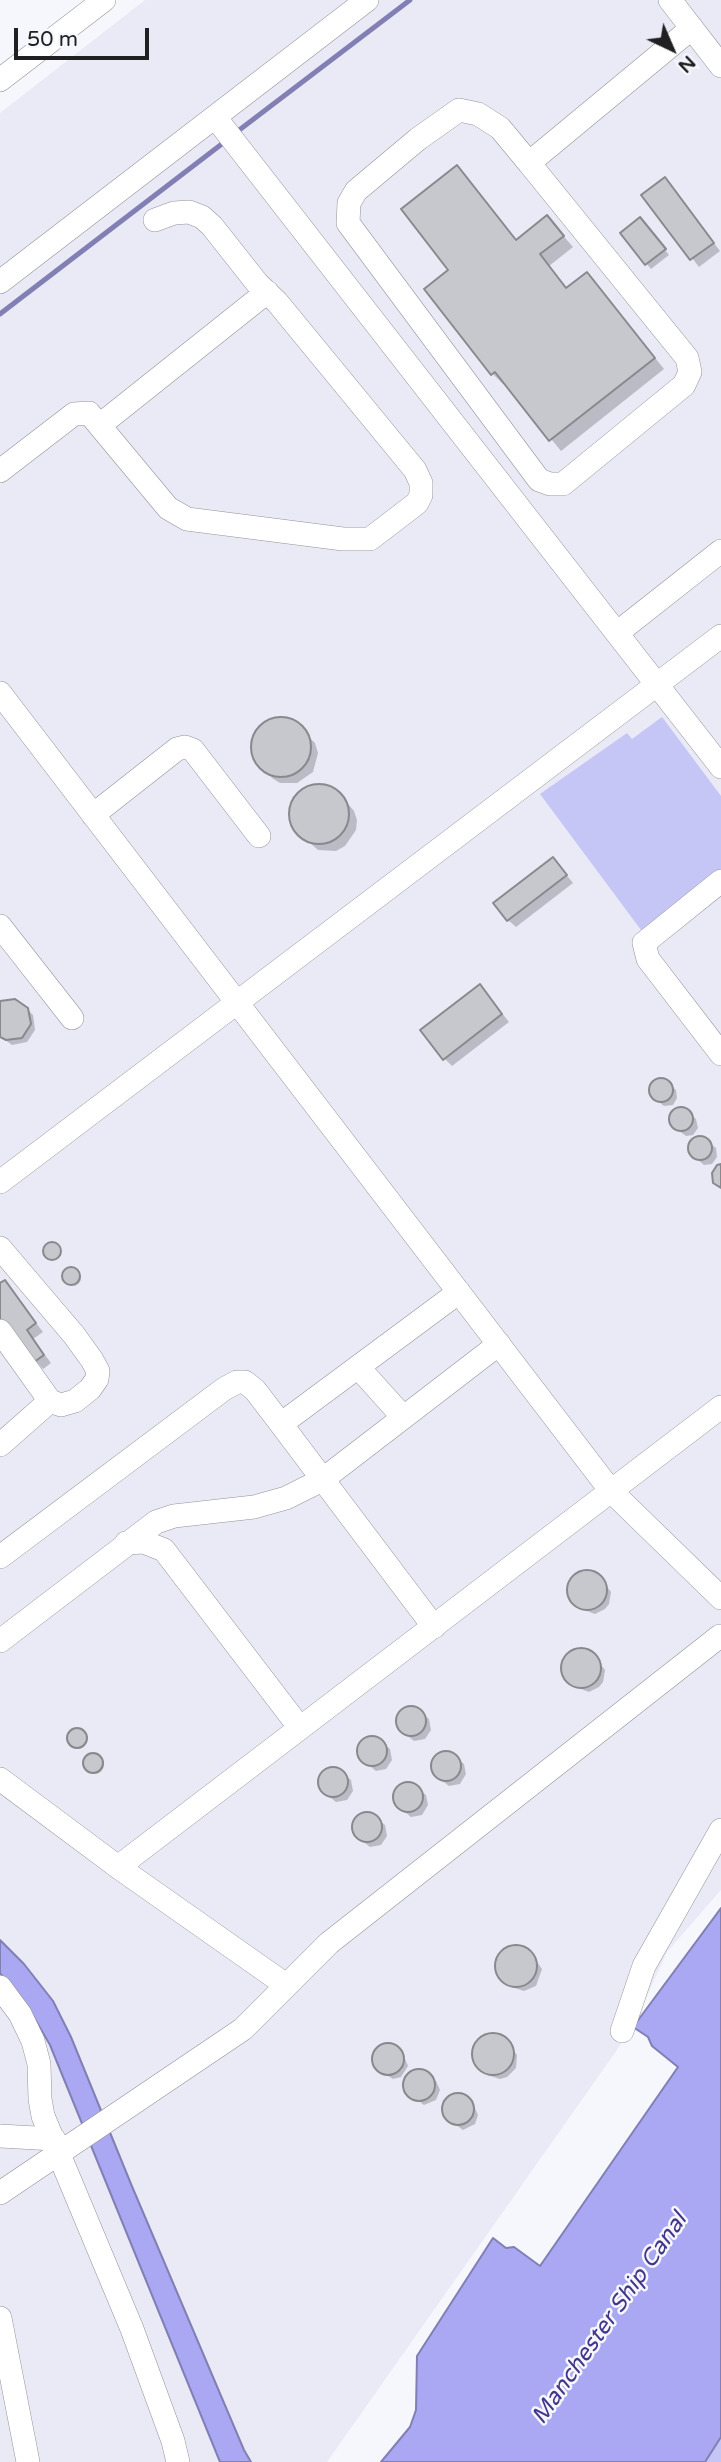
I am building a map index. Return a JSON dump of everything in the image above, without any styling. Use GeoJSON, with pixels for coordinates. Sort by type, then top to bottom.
{"type":"FeatureCollection","features":[{"type":"Feature","properties":{"kind":"lane"},"geometry":{"type":"LineString","coordinates":[[0,80],[104,0]]}},
{"type":"Feature","properties":{"kind":"lane"},"geometry":{"type":"LineString","coordinates":[[0,282],[367,0]]}},
{"type":"Feature","properties":{"kind":"lane"},"geometry":{"type":"LineString","coordinates":[[670,0],[721,66]]}},
{"type":"Feature","properties":{"kind":"lane"},"geometry":{"type":"LineString","coordinates":[[529,163],[692,28]]}},
{"type":"Feature","properties":{"kind":"lane"},"geometry":{"type":"LineString","coordinates":[[459,110],[478,114],[499,128],[529,163],[687,358],[690,372],[684,385],[563,484],[550,484],[539,480],[348,223],[349,203],[356,191],[418,139],[459,110]]}},
{"type":"Feature","properties":{"kind":"lane"},"geometry":{"type":"LineString","coordinates":[[215,117],[721,767]]}},
{"type":"Feature","properties":{"kind":"lane"},"geometry":{"type":"LineString","coordinates":[[0,471],[74,414],[89,412],[168,508],[187,519],[343,539],[370,539],[417,503],[421,495],[421,483],[415,470],[212,226],[202,217],[189,212],[174,213],[155,220]]}},
{"type":"Feature","properties":{"kind":"lane"},"geometry":{"type":"LineString","coordinates":[[100,425],[267,292]]}},
{"type":"Feature","properties":{"kind":"lane"},"geometry":{"type":"LineString","coordinates":[[617,633],[721,551]]}},
{"type":"Feature","properties":{"kind":"lane"},"geometry":{"type":"LineString","coordinates":[[0,1182],[721,636]]}},
{"type":"Feature","properties":{"kind":"lane"},"geometry":{"type":"LineString","coordinates":[[2,699],[611,1491],[721,1598]]}},
{"type":"Feature","properties":{"kind":"lane"},"geometry":{"type":"LineString","coordinates":[[93,815],[177,749],[185,747],[193,750],[259,836]]}},
{"type":"Feature","properties":{"kind":"lane"},"geometry":{"type":"LineString","coordinates":[[721,881],[644,943],[648,959],[721,1054]]}},
{"type":"Feature","properties":{"kind":"lane"},"geometry":{"type":"LineString","coordinates":[[0,926],[72,1018]]}},
{"type":"Feature","properties":{"kind":"lane"},"geometry":{"type":"LineString","coordinates":[[0,1248],[74,1335],[98,1371],[97,1379],[90,1389],[75,1401],[61,1405],[50,1401],[0,1331]]}},
{"type":"Feature","properties":{"kind":"lane"},"geometry":{"type":"LineString","coordinates":[[281,1424],[458,1292]]}},
{"type":"Feature","properties":{"kind":"lane"},"geometry":{"type":"LineString","coordinates":[[0,1641],[156,1522],[174,1516],[254,1507],[286,1498],[322,1480],[499,1344]]}},
{"type":"Feature","properties":{"kind":"lane"},"geometry":{"type":"LineString","coordinates":[[358,1367],[403,1418]]}},
{"type":"Feature","properties":{"kind":"lane"},"geometry":{"type":"LineString","coordinates":[[0,1558],[224,1389],[237,1382],[245,1382],[255,1390],[434,1627]]}},
{"type":"Feature","properties":{"kind":"lane"},"geometry":{"type":"LineString","coordinates":[[0,1445],[50,1401]]}},
{"type":"Feature","properties":{"kind":"lane"},"geometry":{"type":"LineString","coordinates":[[118,1867],[721,1407]]}},
{"type":"Feature","properties":{"kind":"lane"},"geometry":{"type":"LineString","coordinates":[[126,1543],[144,1542],[164,1550],[300,1728]]}},
{"type":"Feature","properties":{"kind":"lane"},"geometry":{"type":"LineString","coordinates":[[0,2193],[59,2148],[121,2113],[243,2029],[329,1943],[719,1636]]}},
{"type":"Feature","properties":{"kind":"lane"},"geometry":{"type":"LineString","coordinates":[[0,1779],[118,1867],[286,1985]]}},
{"type":"Feature","properties":{"kind":"lane"},"geometry":{"type":"LineString","coordinates":[[622,2031],[644,1966],[721,1830]]}},
{"type":"Feature","properties":{"kind":"lane"},"geometry":{"type":"LineString","coordinates":[[0,1987],[20,2014],[33,2041],[39,2064],[40,2099],[44,2116],[132,2329],[173,2441],[178,2462]]}},
{"type":"Feature","properties":{"kind":"lane"},"geometry":{"type":"LineString","coordinates":[[0,2136],[59,2148]]}},
{"type":"Feature","properties":{"kind":"lane"},"geometry":{"type":"LineString","coordinates":[[0,2318],[28,2462]]}},
{"type":"Feature","properties":{"kind":"shaded area"},"geometry":{"type":"Polygon","coordinates":[[[145,0],[721,0],[721,1890],[667,1952],[633,2027],[327,2462],[0,2462],[0,113],[145,0]]]}},
{"type":"Feature","properties":{"kind":"shaded area"},"geometry":{"type":"Polygon","coordinates":[[[662,717],[721,796],[721,875],[644,934],[540,794],[627,733],[632,739],[662,717]]]}},
{"type":"Feature","properties":{"kind":"shaded area"},"geometry":{"type":"Polygon","coordinates":[[[721,2437],[721,2462],[705,2462],[721,2437]]]}},
{"type":"Feature","properties":{"kind":"water","name":"Manchester Ship Canal"},"geometry":{"type":"Polygon","coordinates":[[[721,1908],[721,2437],[705,2462],[381,2462],[410,2427],[416,2410],[417,2356],[493,2238],[506,2248],[514,2247],[540,2266],[678,2067],[652,2046],[648,2037],[633,2027],[721,1908]]]}},
{"type":"Feature","properties":{"kind":"water"},"geometry":{"type":"Polygon","coordinates":[[[0,1940],[24,1964],[53,2001],[71,2037],[251,2462],[220,2462],[50,2045],[32,2014],[0,1973],[0,1940]]]}},
{"type":"Feature","properties":{"kind":"building"},"geometry":{"type":"Polygon","coordinates":[[[457,165],[516,240],[547,215],[564,236],[540,254],[566,288],[587,272],[655,358],[549,441],[495,372],[491,375],[424,289],[448,270],[401,209],[457,165]]]}},
{"type":"Feature","properties":{"kind":"building"},"geometry":{"type":"Polygon","coordinates":[[[665,177],[714,243],[690,260],[641,195],[665,177]]]}},
{"type":"Feature","properties":{"kind":"building"},"geometry":{"type":"Polygon","coordinates":[[[640,217],[666,249],[645,265],[620,233],[640,217]]]}},
{"type":"Feature","properties":{"kind":"building"},"geometry":{"type":"Polygon","coordinates":[[[275,717],[287,717],[306,730],[311,747],[309,759],[298,772],[287,777],[275,777],[256,764],[251,753],[251,741],[264,722],[275,717]]]}},
{"type":"Feature","properties":{"kind":"building"},"geometry":{"type":"Polygon","coordinates":[[[313,784],[325,784],[344,797],[349,814],[347,826],[336,839],[325,844],[313,844],[294,831],[289,820],[289,808],[302,789],[313,784]]]}},
{"type":"Feature","properties":{"kind":"building"},"geometry":{"type":"Polygon","coordinates":[[[553,857],[567,875],[507,921],[493,903],[553,857]]]}},
{"type":"Feature","properties":{"kind":"building"},"geometry":{"type":"Polygon","coordinates":[[[480,984],[502,1014],[443,1060],[420,1030],[480,984]]]}},
{"type":"Feature","properties":{"kind":"building"},"geometry":{"type":"Polygon","coordinates":[[[15,999],[28,1008],[31,1024],[22,1038],[6,1040],[0,1037],[0,1001],[15,999]]]}},
{"type":"Feature","properties":{"kind":"building"},"geometry":{"type":"Polygon","coordinates":[[[661,1078],[670,1081],[673,1090],[670,1099],[661,1102],[652,1099],[649,1090],[652,1081],[661,1078]]]}},
{"type":"Feature","properties":{"kind":"building"},"geometry":{"type":"Polygon","coordinates":[[[681,1107],[690,1110],[693,1119],[690,1128],[681,1131],[672,1128],[669,1119],[672,1110],[681,1107]]]}},
{"type":"Feature","properties":{"kind":"building"},"geometry":{"type":"Polygon","coordinates":[[[700,1136],[709,1139],[712,1148],[709,1157],[700,1160],[691,1157],[688,1148],[691,1139],[700,1136]]]}},
{"type":"Feature","properties":{"kind":"building"},"geometry":{"type":"Polygon","coordinates":[[[721,1164],[721,1188],[713,1183],[712,1173],[717,1165],[721,1164]]]}},
{"type":"Feature","properties":{"kind":"building"},"geometry":{"type":"Polygon","coordinates":[[[52,1242],[58,1245],[61,1251],[58,1257],[52,1260],[46,1257],[43,1251],[46,1245],[52,1242]]]}},
{"type":"Feature","properties":{"kind":"building"},"geometry":{"type":"Polygon","coordinates":[[[71,1267],[77,1270],[80,1276],[77,1282],[71,1285],[65,1282],[62,1276],[65,1270],[71,1267]]]}},
{"type":"Feature","properties":{"kind":"building"},"geometry":{"type":"Polygon","coordinates":[[[5,1280],[36,1323],[27,1330],[44,1355],[34,1362],[0,1324],[0,1283],[5,1280]]]}},
{"type":"Feature","properties":{"kind":"building"},"geometry":{"type":"Polygon","coordinates":[[[587,1570],[601,1576],[607,1590],[601,1604],[587,1610],[573,1604],[567,1590],[573,1576],[587,1570]]]}},
{"type":"Feature","properties":{"kind":"building"},"geometry":{"type":"Polygon","coordinates":[[[581,1648],[595,1654],[601,1668],[595,1682],[581,1688],[567,1682],[561,1668],[567,1654],[581,1648]]]}},
{"type":"Feature","properties":{"kind":"building"},"geometry":{"type":"Polygon","coordinates":[[[411,1706],[422,1710],[426,1721],[422,1732],[411,1736],[400,1732],[396,1721],[400,1710],[411,1706]]]}},
{"type":"Feature","properties":{"kind":"building"},"geometry":{"type":"Polygon","coordinates":[[[77,1728],[84,1731],[87,1738],[84,1745],[77,1748],[70,1745],[67,1738],[70,1731],[77,1728]]]}},
{"type":"Feature","properties":{"kind":"building"},"geometry":{"type":"Polygon","coordinates":[[[372,1736],[383,1740],[387,1751],[383,1762],[372,1766],[361,1762],[357,1751],[361,1740],[372,1736]]]}},
{"type":"Feature","properties":{"kind":"building"},"geometry":{"type":"Polygon","coordinates":[[[446,1751],[457,1755],[461,1766],[457,1777],[446,1781],[435,1777],[431,1766],[435,1755],[446,1751]]]}},
{"type":"Feature","properties":{"kind":"building"},"geometry":{"type":"Polygon","coordinates":[[[93,1753],[100,1756],[103,1763],[100,1770],[93,1773],[86,1770],[83,1763],[86,1756],[93,1753]]]}},
{"type":"Feature","properties":{"kind":"building"},"geometry":{"type":"Polygon","coordinates":[[[333,1767],[344,1771],[348,1782],[344,1793],[333,1797],[322,1793],[318,1782],[322,1771],[333,1767]]]}},
{"type":"Feature","properties":{"kind":"building"},"geometry":{"type":"Polygon","coordinates":[[[408,1782],[419,1786],[423,1797],[419,1808],[408,1812],[397,1808],[393,1797],[397,1786],[408,1782]]]}},
{"type":"Feature","properties":{"kind":"building"},"geometry":{"type":"Polygon","coordinates":[[[367,1812],[378,1816],[382,1827],[378,1838],[367,1842],[356,1838],[352,1827],[356,1816],[367,1812]]]}},
{"type":"Feature","properties":{"kind":"building"},"geometry":{"type":"Polygon","coordinates":[[[516,1945],[531,1951],[537,1966],[531,1981],[516,1987],[501,1981],[495,1966],[501,1951],[516,1945]]]}},
{"type":"Feature","properties":{"kind":"building"},"geometry":{"type":"Polygon","coordinates":[[[493,2033],[508,2039],[514,2054],[508,2069],[493,2075],[478,2069],[472,2054],[478,2039],[493,2033]]]}},
{"type":"Feature","properties":{"kind":"building"},"geometry":{"type":"Polygon","coordinates":[[[388,2043],[399,2048],[404,2059],[399,2070],[388,2075],[377,2070],[372,2059],[377,2048],[388,2043]]]}},
{"type":"Feature","properties":{"kind":"building"},"geometry":{"type":"Polygon","coordinates":[[[419,2069],[430,2074],[435,2085],[430,2096],[419,2101],[408,2096],[403,2085],[408,2074],[419,2069]]]}},
{"type":"Feature","properties":{"kind":"building"},"geometry":{"type":"Polygon","coordinates":[[[458,2093],[469,2098],[474,2109],[469,2120],[458,2125],[447,2120],[442,2109],[447,2098],[458,2093]]]}},
{"type":"Feature","properties":{"kind":"waterway"},"geometry":{"type":"LineString","coordinates":[[234,134],[410,0]]}},
{"type":"Feature","properties":{"kind":"waterway"},"geometry":{"type":"LineString","coordinates":[[0,314],[227,140]]}}]}
